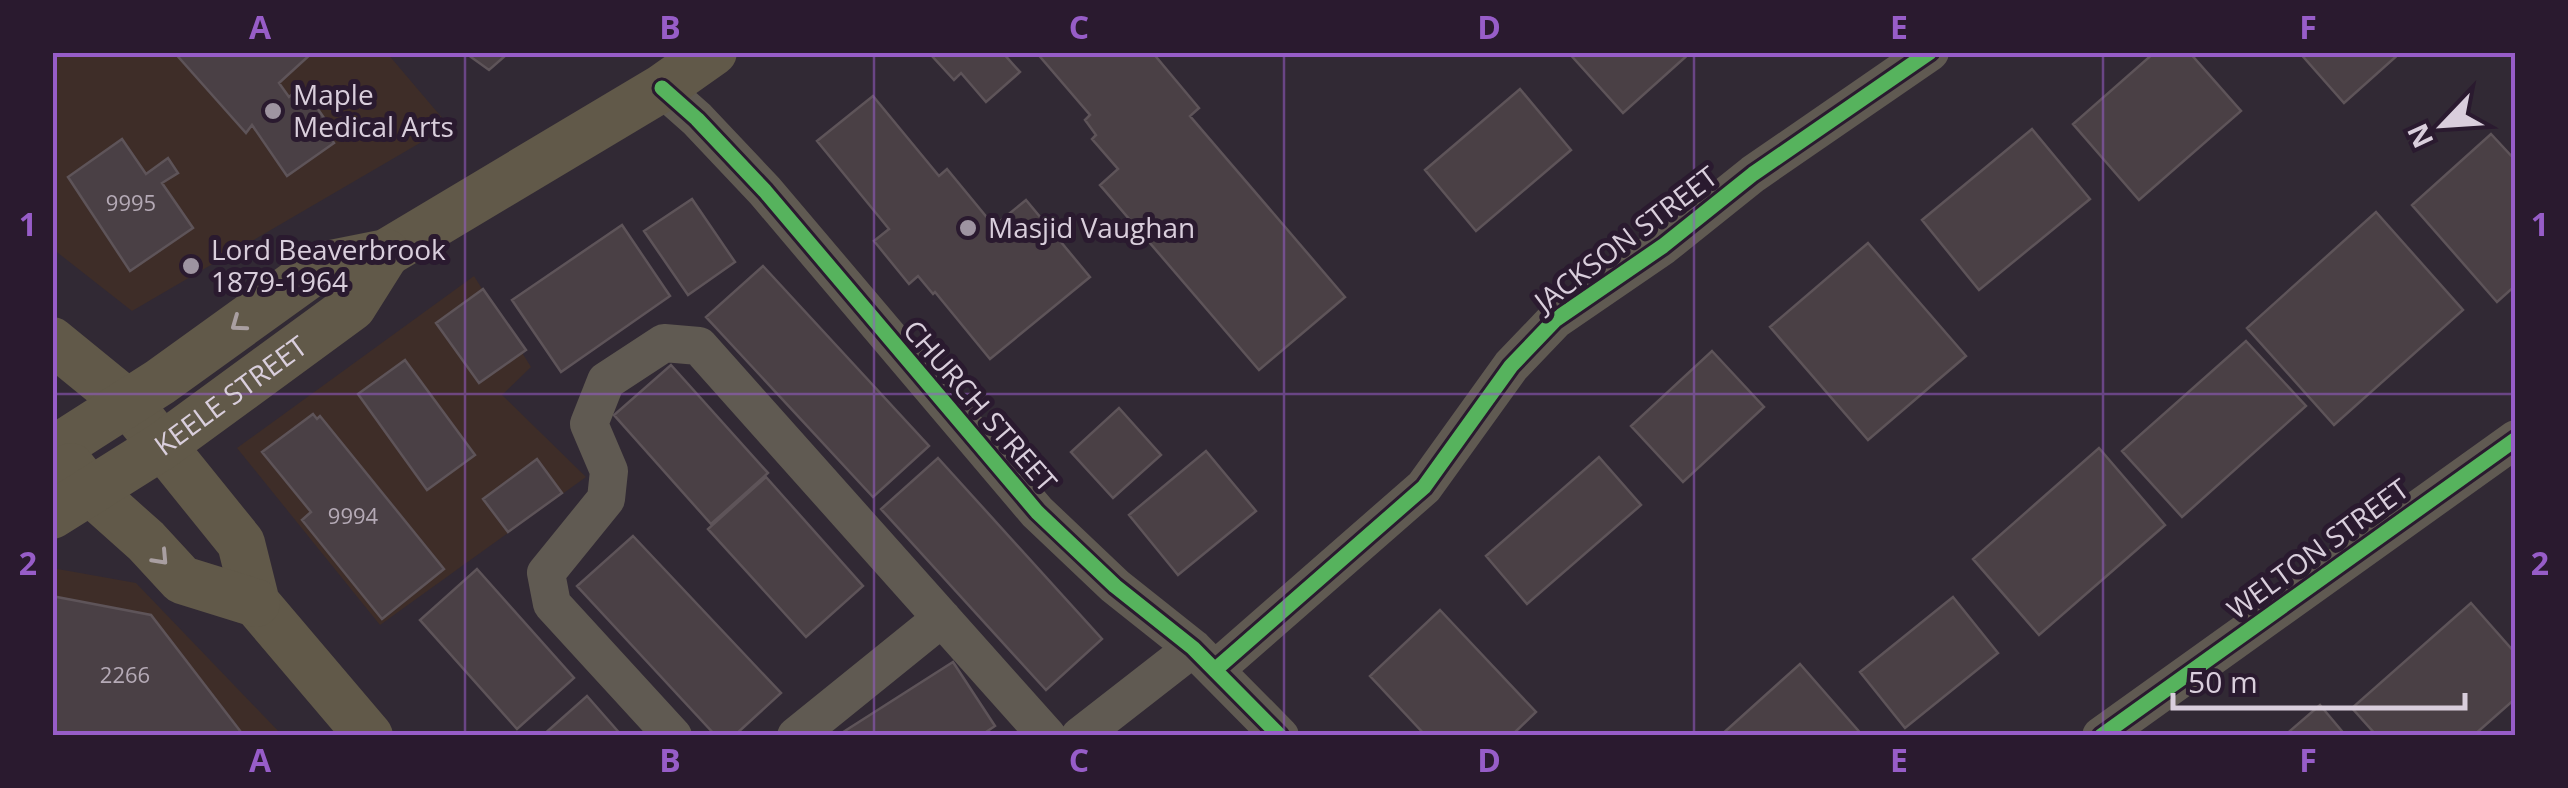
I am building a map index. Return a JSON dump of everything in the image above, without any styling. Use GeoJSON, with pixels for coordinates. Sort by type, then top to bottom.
{"type":"FeatureCollection","features":[{"type":"Feature","properties":{"kind":"main road","name":"KEELE STREET"},"geometry":{"type":"LineString","coordinates":[[54,448],[128,403],[322,266],[386,253],[662,88],[713,52]]}},
{"type":"Feature","properties":{"kind":"main road","name":"KEELE STREET"},"geometry":{"type":"LineString","coordinates":[[71,503],[162,446],[352,307],[386,253]]}},
{"type":"Feature","properties":{"kind":"main road"},"geometry":{"type":"LineString","coordinates":[[52,341],[128,403],[240,543],[256,603],[370,736]]}},
{"type":"Feature","properties":{"kind":"main road"},"geometry":{"type":"LineString","coordinates":[[54,448],[71,503],[146,541],[182,580],[256,603]]}},
{"type":"Feature","properties":{"kind":"street","name":"JACKSON STREET"},"geometry":{"type":"LineString","coordinates":[[1080,736],[1205,659],[1424,487],[1511,366],[1555,320],[1663,246],[1753,174],[1930,52]]}},
{"type":"Feature","properties":{"kind":"street","name":"CHURCH STREET"},"geometry":{"type":"LineString","coordinates":[[662,88],[765,191],[1037,512],[1115,586],[1205,659],[1280,736]]}},
{"type":"Feature","properties":{"kind":"street"},"geometry":{"type":"LineString","coordinates":[[672,736],[552,604],[546,573],[606,500],[609,471],[588,424],[606,380],[664,343],[699,346],[1046,736]]}},
{"type":"Feature","properties":{"kind":"street","name":"WELTON STREET"},"geometry":{"type":"LineString","coordinates":[[2101,736],[2516,438]]}},
{"type":"Feature","properties":{"kind":"street"},"geometry":{"type":"LineString","coordinates":[[796,736],[942,618]]}},
{"type":"Feature","properties":{"kind":"shaded area"},"geometry":{"type":"Polygon","coordinates":[[[52,53],[387,53],[449,126],[132,311],[53,249],[52,53]]]}},
{"type":"Feature","properties":{"kind":"shaded area"},"geometry":{"type":"Polygon","coordinates":[[[474,276],[531,367],[502,395],[586,477],[380,625],[237,448],[474,276]]]}},
{"type":"Feature","properties":{"kind":"shaded area"},"geometry":{"type":"Polygon","coordinates":[[[52,568],[136,583],[282,735],[53,735],[52,568]]]}},
{"type":"Feature","properties":{"kind":"building","name":"Maple Medical Arts"},"geometry":{"type":"Polygon","coordinates":[[[174,52],[313,52],[279,83],[289,97],[302,86],[331,128],[326,132],[334,143],[287,176],[252,125],[246,133],[174,52]]]}},
{"type":"Feature","properties":{"kind":"building"},"geometry":{"type":"Polygon","coordinates":[[[464,52],[505,52],[505,56],[489,70],[464,52]]]}},
{"type":"Feature","properties":{"kind":"building"},"geometry":{"type":"Polygon","coordinates":[[[934,52],[1002,52],[1020,72],[986,102],[961,73],[954,80],[932,56],[934,52]]]}},
{"type":"Feature","properties":{"kind":"building"},"geometry":{"type":"Polygon","coordinates":[[[1036,52],[1152,52],[1199,108],[1190,116],[1345,297],[1259,370],[1100,185],[1118,169],[1092,139],[1096,135],[1085,120],[1090,115],[1036,52]]]}},
{"type":"Feature","properties":{"kind":"building"},"geometry":{"type":"Polygon","coordinates":[[[1568,52],[1691,52],[1623,113],[1568,52]]]}},
{"type":"Feature","properties":{"kind":"building"},"geometry":{"type":"Polygon","coordinates":[[[2155,52],[2189,52],[2241,111],[2139,200],[2073,124],[2155,52]]]}},
{"type":"Feature","properties":{"kind":"building"},"geometry":{"type":"Polygon","coordinates":[[[2299,52],[2399,52],[2400,53],[2344,103],[2299,52]]]}},
{"type":"Feature","properties":{"kind":"building"},"geometry":{"type":"Polygon","coordinates":[[[1520,89],[1571,150],[1476,231],[1425,170],[1520,89]]]}},
{"type":"Feature","properties":{"kind":"building","name":"Masjid Vaughan"},"geometry":{"type":"Polygon","coordinates":[[[873,96],[939,176],[947,169],[994,226],[1026,200],[1090,277],[990,359],[935,292],[918,276],[909,284],[874,241],[889,229],[817,141],[873,96]]]}},
{"type":"Feature","properties":{"kind":"building"},"geometry":{"type":"Polygon","coordinates":[[[2032,129],[2090,199],[1979,290],[1922,220],[2032,129]]]}},
{"type":"Feature","properties":{"kind":"building"},"geometry":{"type":"Polygon","coordinates":[[[2491,134],[2516,161],[2516,285],[2497,302],[2412,205],[2491,134]]]}},
{"type":"Feature","properties":{"kind":"building"},"geometry":{"type":"Polygon","coordinates":[[[122,139],[146,174],[168,158],[178,173],[162,183],[193,228],[130,271],[68,177],[122,139]]]}},
{"type":"Feature","properties":{"kind":"building"},"geometry":{"type":"Polygon","coordinates":[[[692,199],[735,262],[688,295],[644,231],[692,199]]]}},
{"type":"Feature","properties":{"kind":"building"},"geometry":{"type":"Polygon","coordinates":[[[2376,212],[2463,310],[2334,425],[2247,328],[2376,212]]]}},
{"type":"Feature","properties":{"kind":"building"},"geometry":{"type":"Polygon","coordinates":[[[622,225],[670,296],[561,372],[512,300],[622,225]]]}},
{"type":"Feature","properties":{"kind":"building"},"geometry":{"type":"Polygon","coordinates":[[[1868,243],[1966,356],[1868,440],[1770,327],[1868,243]]]}},
{"type":"Feature","properties":{"kind":"building"},"geometry":{"type":"Polygon","coordinates":[[[763,266],[929,446],[873,497],[706,317],[763,266]]]}},
{"type":"Feature","properties":{"kind":"building"},"geometry":{"type":"Polygon","coordinates":[[[483,289],[526,350],[479,383],[436,323],[483,289]]]}},
{"type":"Feature","properties":{"kind":"building"},"geometry":{"type":"Polygon","coordinates":[[[2246,341],[2306,406],[2182,517],[2122,451],[2246,341]]]}},
{"type":"Feature","properties":{"kind":"building"},"geometry":{"type":"Polygon","coordinates":[[[1712,351],[1764,407],[1683,482],[1631,426],[1712,351]]]}},
{"type":"Feature","properties":{"kind":"building"},"geometry":{"type":"Polygon","coordinates":[[[405,360],[475,455],[427,490],[358,394],[405,360]]]}},
{"type":"Feature","properties":{"kind":"building"},"geometry":{"type":"Polygon","coordinates":[[[671,365],[768,473],[711,524],[614,415],[671,365]]]}},
{"type":"Feature","properties":{"kind":"building"},"geometry":{"type":"Polygon","coordinates":[[[1119,408],[1161,455],[1113,498],[1071,452],[1119,408]]]}},
{"type":"Feature","properties":{"kind":"building"},"geometry":{"type":"Polygon","coordinates":[[[313,414],[317,419],[320,416],[444,569],[382,619],[302,520],[311,512],[262,452],[313,414]]]}},
{"type":"Feature","properties":{"kind":"building"},"geometry":{"type":"Polygon","coordinates":[[[2099,448],[2165,525],[2039,635],[1973,559],[2099,448]]]}},
{"type":"Feature","properties":{"kind":"building"},"geometry":{"type":"Polygon","coordinates":[[[1206,451],[1256,511],[1178,575],[1129,515],[1206,451]]]}},
{"type":"Feature","properties":{"kind":"building"},"geometry":{"type":"Polygon","coordinates":[[[1599,457],[1641,505],[1527,604],[1486,556],[1599,457]]]}},
{"type":"Feature","properties":{"kind":"building"},"geometry":{"type":"Polygon","coordinates":[[[938,458],[1102,639],[1046,690],[881,509],[938,458]]]}},
{"type":"Feature","properties":{"kind":"building"},"geometry":{"type":"Polygon","coordinates":[[[537,459],[562,493],[508,532],[483,499],[537,459]]]}},
{"type":"Feature","properties":{"kind":"building"},"geometry":{"type":"Polygon","coordinates":[[[766,477],[863,586],[806,637],[708,529],[766,477]]]}},
{"type":"Feature","properties":{"kind":"building"},"geometry":{"type":"Polygon","coordinates":[[[633,536],[781,693],[734,736],[716,736],[577,586],[633,536]]]}},
{"type":"Feature","properties":{"kind":"building"},"geometry":{"type":"Polygon","coordinates":[[[477,569],[574,678],[517,729],[420,620],[477,569]]]}},
{"type":"Feature","properties":{"kind":"building"},"geometry":{"type":"Polygon","coordinates":[[[57,597],[151,615],[244,736],[52,736],[52,601],[57,597]]]}},
{"type":"Feature","properties":{"kind":"building"},"geometry":{"type":"Polygon","coordinates":[[[1953,597],[1998,653],[1905,728],[1860,672],[1953,597]]]}},
{"type":"Feature","properties":{"kind":"building"},"geometry":{"type":"Polygon","coordinates":[[[2471,603],[2516,654],[2516,698],[2473,736],[2377,736],[2352,708],[2471,603]]]}},
{"type":"Feature","properties":{"kind":"building"},"geometry":{"type":"Polygon","coordinates":[[[1440,610],[1536,712],[1511,736],[1426,736],[1370,676],[1440,610]]]}},
{"type":"Feature","properties":{"kind":"building"},"geometry":{"type":"Polygon","coordinates":[[[953,662],[995,726],[980,736],[837,736],[953,662]]]}},
{"type":"Feature","properties":{"kind":"building"},"geometry":{"type":"Polygon","coordinates":[[[1800,664],[1863,736],[1720,736],[1800,664]]]}},
{"type":"Feature","properties":{"kind":"building"},"geometry":{"type":"Polygon","coordinates":[[[587,696],[622,736],[542,736],[587,696]]]}},
{"type":"Feature","properties":{"kind":"building"},"geometry":{"type":"Polygon","coordinates":[[[2320,705],[2346,736],[2284,736],[2320,705]]]}},
{"type":"Feature","properties":{"kind":"cycle path"},"geometry":{"type":"LineString","coordinates":[[1216,669],[1424,487],[1511,366],[1555,320],[1663,246],[1753,174],[1930,52]]}},
{"type":"Feature","properties":{"kind":"cycle path"},"geometry":{"type":"LineString","coordinates":[[662,88],[765,191],[1037,512],[1115,586],[1193,648],[1280,736]]}},
{"type":"Feature","properties":{"kind":"cycle path"},"geometry":{"type":"LineString","coordinates":[[2101,736],[2516,439]]}},
{"type":"Feature","properties":{"kind":"place","name":"Maple Medical Arts"},"geometry":{"type":"Point","coordinates":[273,111]}},
{"type":"Feature","properties":{"kind":"place","name":"Masjid Vaughan"},"geometry":{"type":"Point","coordinates":[968,228]}},
{"type":"Feature","properties":{"kind":"place","name":"Lord Beaverbrook 1879-1964"},"geometry":{"type":"Point","coordinates":[191,266]}}]}
